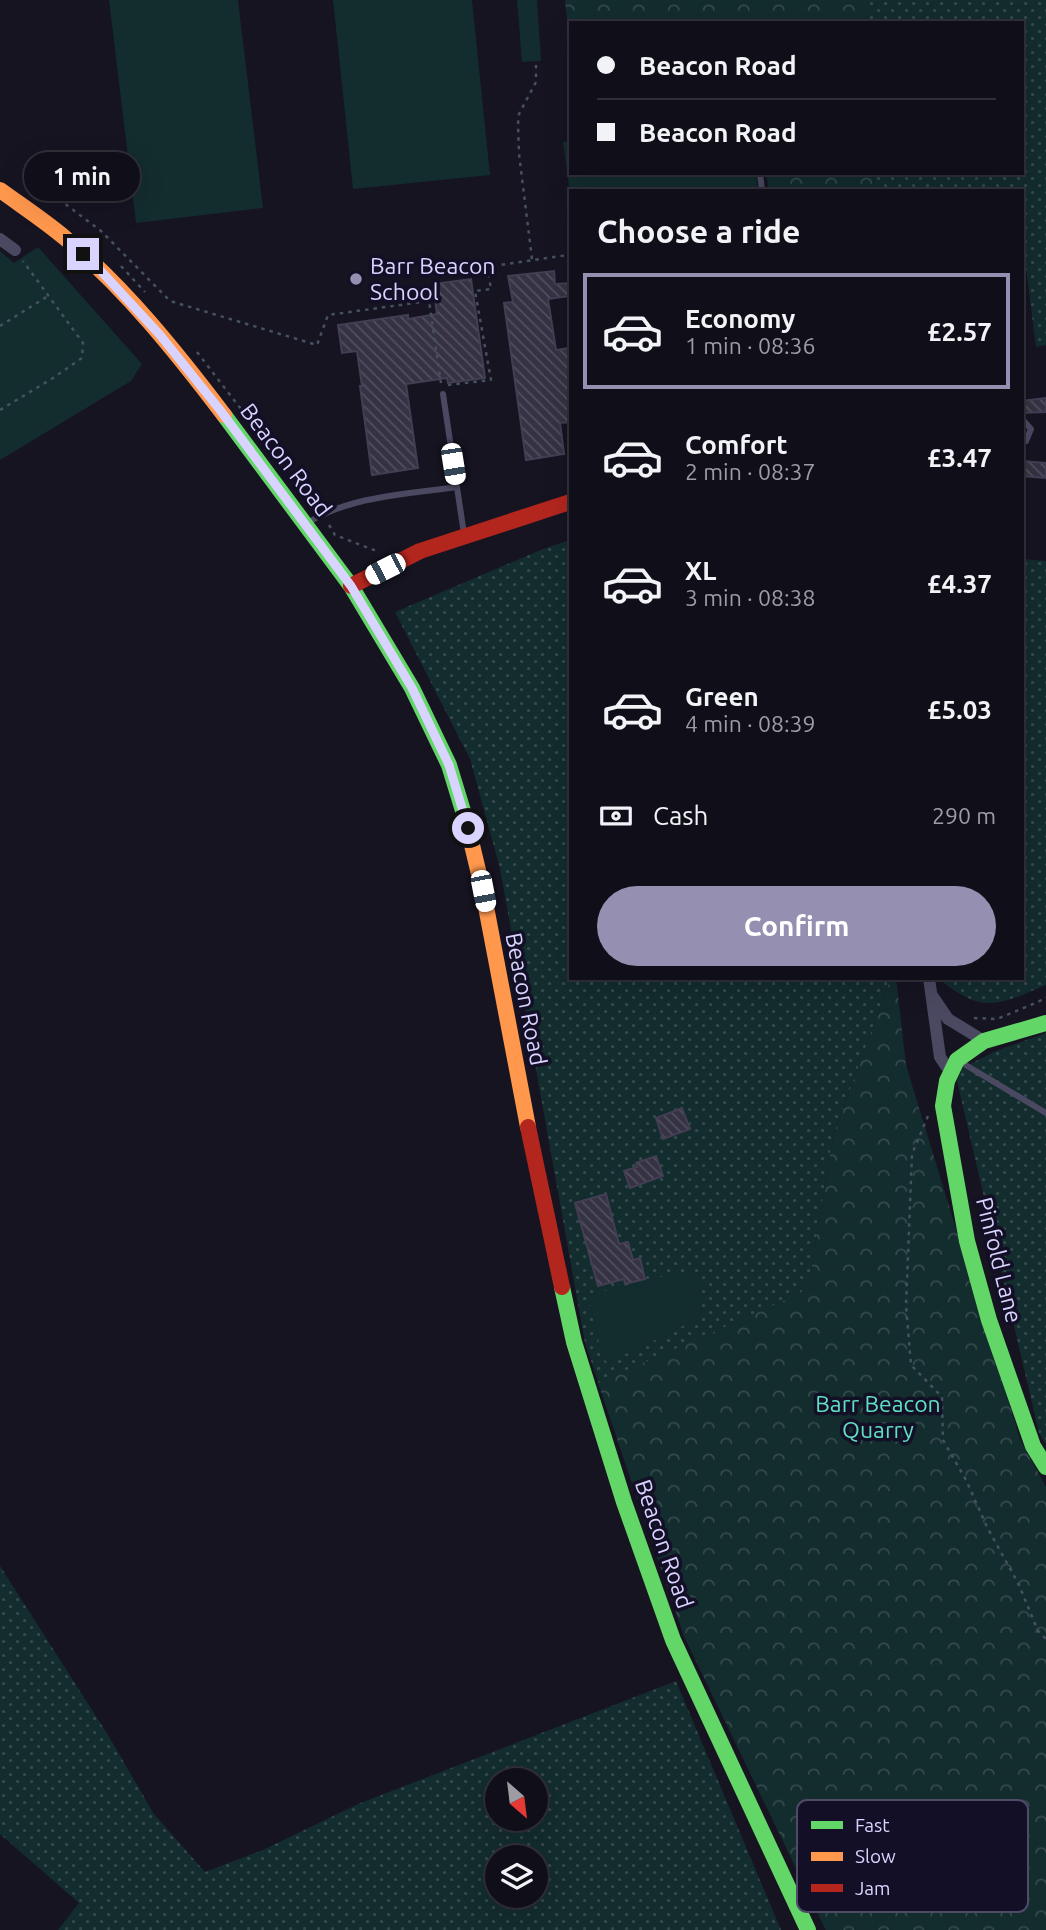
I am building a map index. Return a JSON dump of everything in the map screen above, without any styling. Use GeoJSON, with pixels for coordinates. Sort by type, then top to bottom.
{"type":"FeatureCollection","features":[{"type":"Feature","properties":{"kind":"main road","name":"Beacon Road"},"geometry":{"type":"LineString","coordinates":[[0,190],[65,238],[100,270],[177,357],[351,586],[412,688],[449,765],[483,891],[519,1084],[574,1342],[624,1502],[673,1640],[797,1906]]}},
{"type":"Feature","properties":{"kind":"main road"},"geometry":{"type":"LineString","coordinates":[[351,586],[402,560],[464,536],[569,502]]}},
{"type":"Feature","properties":{"kind":"main road"},"geometry":{"type":"LineString","coordinates":[[955,1065],[984,1041],[1046,1023]]}},
{"type":"Feature","properties":{"kind":"main road","name":"Pinfold Lane"},"geometry":{"type":"LineString","coordinates":[[955,1065],[943,1106],[967,1241],[989,1320],[1033,1446],[1046,1467]]}},
{"type":"Feature","properties":{"kind":"main road","name":"Beacon Road"},"geometry":{"type":"LineString","coordinates":[[800,1912],[808,1930]]}},
{"type":"Feature","properties":{"kind":"street"},"geometry":{"type":"LineString","coordinates":[[0,239],[15,250]]}},
{"type":"Feature","properties":{"kind":"street"},"geometry":{"type":"LineString","coordinates":[[929,980],[940,1057],[946,1066],[955,1065]]}},
{"type":"Feature","properties":{"kind":"street"},"geometry":{"type":"LineString","coordinates":[[930,993],[948,1019],[984,1041]]}},
{"type":"Feature","properties":{"kind":"lane"},"geometry":{"type":"LineString","coordinates":[[443,394],[464,536]]}},
{"type":"Feature","properties":{"kind":"lane"},"geometry":{"type":"LineString","coordinates":[[1024,421],[1031,429],[1024,442]]}},
{"type":"Feature","properties":{"kind":"lane"},"geometry":{"type":"LineString","coordinates":[[306,524],[329,510],[370,500],[457,487]]}},
{"type":"Feature","properties":{"kind":"lane"},"geometry":{"type":"LineString","coordinates":[[955,1065],[1046,1112]]}},
{"type":"Feature","properties":{"kind":"path"},"geometry":{"type":"LineString","coordinates":[[532,260],[518,124],[519,114],[536,82],[536,61]]}},
{"type":"Feature","properties":{"kind":"path"},"geometry":{"type":"LineString","coordinates":[[38,200],[47,190],[101,231],[170,301],[317,345],[328,315],[429,301],[442,386],[491,380],[475,291],[491,289],[487,267],[568,255],[569,261]]}},
{"type":"Feature","properties":{"kind":"path"},"geometry":{"type":"LineString","coordinates":[[0,410],[82,358],[83,343],[15,250]]}},
{"type":"Feature","properties":{"kind":"path"},"geometry":{"type":"LineString","coordinates":[[0,326],[48,296]]}},
{"type":"Feature","properties":{"kind":"path"},"geometry":{"type":"LineString","coordinates":[[323,513],[335,535],[402,560]]}},
{"type":"Feature","properties":{"kind":"path"},"geometry":{"type":"LineString","coordinates":[[971,1017],[997,1019],[1038,1003],[1046,997]]}},
{"type":"Feature","properties":{"kind":"path"},"geometry":{"type":"LineString","coordinates":[[943,1106],[927,1116],[912,1154],[906,1306],[911,1365],[942,1397],[943,1440],[1019,1585],[1038,1631],[1046,1639]]}},
{"type":"Feature","properties":{"kind":"green space"},"geometry":{"type":"Polygon","coordinates":[[[109,0],[238,0],[263,208],[136,223],[109,0]]]}},
{"type":"Feature","properties":{"kind":"green space"},"geometry":{"type":"Polygon","coordinates":[[[333,0],[472,0],[490,175],[353,189],[333,0]]]}},
{"type":"Feature","properties":{"kind":"green space"},"geometry":{"type":"Polygon","coordinates":[[[517,0],[537,0],[541,61],[522,62],[517,0]]]}},
{"type":"Feature","properties":{"kind":"green space"},"geometry":{"type":"Polygon","coordinates":[[[565,0],[869,0],[869,21],[569,21],[569,38],[565,0]]]}},
{"type":"Feature","properties":{"kind":"green space"},"geometry":{"type":"Polygon","coordinates":[[[869,0],[1046,0],[1046,345],[1036,347],[1024,252],[1024,189],[874,189],[873,175],[1024,175],[1024,21],[869,21],[869,0]]]}},
{"type":"Feature","properties":{"kind":"green space"},"geometry":{"type":"Polygon","coordinates":[[[569,141],[569,175],[756,175],[758,189],[569,189],[563,142],[569,141]]]}},
{"type":"Feature","properties":{"kind":"green space"},"geometry":{"type":"Polygon","coordinates":[[[766,175],[873,175],[874,189],[769,189],[766,175]]]}},
{"type":"Feature","properties":{"kind":"green space"},"geometry":{"type":"Polygon","coordinates":[[[38,247],[142,364],[131,381],[0,460],[0,251],[14,263],[38,247]]]}},
{"type":"Feature","properties":{"kind":"green space"},"geometry":{"type":"Polygon","coordinates":[[[569,540],[569,980],[890,980],[833,1136],[810,1278],[730,1413],[1014,1800],[797,1800],[797,1870],[684,1636],[585,1343],[500,868],[470,759],[395,612],[569,540]]]}},
{"type":"Feature","properties":{"kind":"green space"},"geometry":{"type":"Polygon","coordinates":[[[1024,559],[1046,561],[1046,985],[1015,998],[990,1003],[967,998],[940,980],[1024,980],[1024,559]]]}},
{"type":"Feature","properties":{"kind":"green space","name":"Barr Beacon Quarry"},"geometry":{"type":"Polygon","coordinates":[[[890,980],[896,980],[906,1065],[1020,1439],[1046,1487],[1046,1930],[826,1930],[817,1912],[1028,1912],[1028,1800],[797,1800],[797,1870],[684,1636],[598,1383],[801,1293],[810,1278],[833,1136],[890,980]]]}},
{"type":"Feature","properties":{"kind":"green space"},"geometry":{"type":"Polygon","coordinates":[[[1046,1033],[1046,1445],[1039,1433],[957,1081],[962,1068],[996,1051],[1046,1033]]]}},
{"type":"Feature","properties":{"kind":"green space"},"geometry":{"type":"Polygon","coordinates":[[[681,1272],[693,1278],[701,1292],[702,1306],[698,1315],[669,1333],[607,1363],[601,1351],[588,1295],[681,1272]]]}},
{"type":"Feature","properties":{"kind":"green space"},"geometry":{"type":"Polygon","coordinates":[[[0,1566],[108,1735],[154,1814],[205,1872],[265,1849],[358,1804],[676,1681],[781,1930],[58,1930],[79,1903],[0,1834],[0,1566]]]}},
{"type":"Feature","properties":{"kind":"green space"},"geometry":{"type":"Polygon","coordinates":[[[1028,1819],[1046,1843],[1028,1850],[1028,1819]]]}},
{"type":"Feature","properties":{"kind":"green space"},"geometry":{"type":"Polygon","coordinates":[[[817,1912],[872,1912],[826,1930],[817,1912]]]}},
{"type":"Feature","properties":{"kind":"building"},"geometry":{"type":"Polygon","coordinates":[[[554,271],[555,284],[569,283],[569,296],[548,299],[556,350],[569,348],[569,422],[560,423],[564,454],[526,460],[504,303],[513,302],[508,276],[554,271]]]}},
{"type":"Feature","properties":{"kind":"building"},"geometry":{"type":"Polygon","coordinates":[[[471,279],[485,378],[448,383],[447,378],[406,384],[418,468],[372,475],[357,351],[342,353],[338,325],[408,315],[408,319],[437,314],[433,284],[471,279]]]}},
{"type":"Feature","properties":{"kind":"building"},"geometry":{"type":"Polygon","coordinates":[[[1046,398],[1046,412],[1024,413],[1024,401],[1046,398]]]}},
{"type":"Feature","properties":{"kind":"building"},"geometry":{"type":"Polygon","coordinates":[[[1024,461],[1046,463],[1046,478],[1024,476],[1024,461]]]}},
{"type":"Feature","properties":{"kind":"building"},"geometry":{"type":"Polygon","coordinates":[[[682,1108],[690,1129],[663,1139],[656,1118],[682,1108]]]}},
{"type":"Feature","properties":{"kind":"building"},"geometry":{"type":"Polygon","coordinates":[[[656,1156],[663,1176],[630,1188],[624,1171],[637,1167],[636,1163],[656,1156]]]}},
{"type":"Feature","properties":{"kind":"building"},"geometry":{"type":"Polygon","coordinates":[[[606,1194],[619,1244],[628,1242],[633,1260],[640,1258],[645,1279],[625,1284],[624,1279],[598,1286],[575,1203],[606,1194]]]}},
{"type":"Feature","properties":{"kind":"traffic: fast"},"geometry":{"type":"LineString","coordinates":[[224,415],[351,586],[412,688],[449,765],[467,824]]}},
{"type":"Feature","properties":{"kind":"traffic: fast"},"geometry":{"type":"LineString","coordinates":[[1046,1023],[984,1041],[957,1060],[947,1081],[943,1106],[967,1241],[989,1320],[1033,1446],[1046,1467]]}},
{"type":"Feature","properties":{"kind":"traffic: fast"},"geometry":{"type":"LineString","coordinates":[[562,1287],[574,1342],[624,1502],[673,1640],[797,1906]]}},
{"type":"Feature","properties":{"kind":"traffic: fast"},"geometry":{"type":"LineString","coordinates":[[800,1912],[808,1930]]}},
{"type":"Feature","properties":{"kind":"traffic: slow"},"geometry":{"type":"LineString","coordinates":[[0,190],[57,232],[109,278],[169,345],[224,415]]}},
{"type":"Feature","properties":{"kind":"traffic: slow"},"geometry":{"type":"LineString","coordinates":[[467,824],[483,891],[528,1127]]}},
{"type":"Feature","properties":{"kind":"traffic: jam"},"geometry":{"type":"LineString","coordinates":[[351,586],[420,551],[569,502]]}},
{"type":"Feature","properties":{"kind":"traffic: jam"},"geometry":{"type":"LineString","coordinates":[[528,1127],[562,1287]]}},
{"type":"Feature","properties":{"kind":"place","name":"Barr Beacon School"},"geometry":{"type":"Point","coordinates":[356,279]}},
{"type":"Feature","properties":{"kind":"route"},"geometry":{"type":"LineString","coordinates":[[83,254],[160,335],[220,410],[351,586],[412,688],[449,765],[468,828]]}}]}
